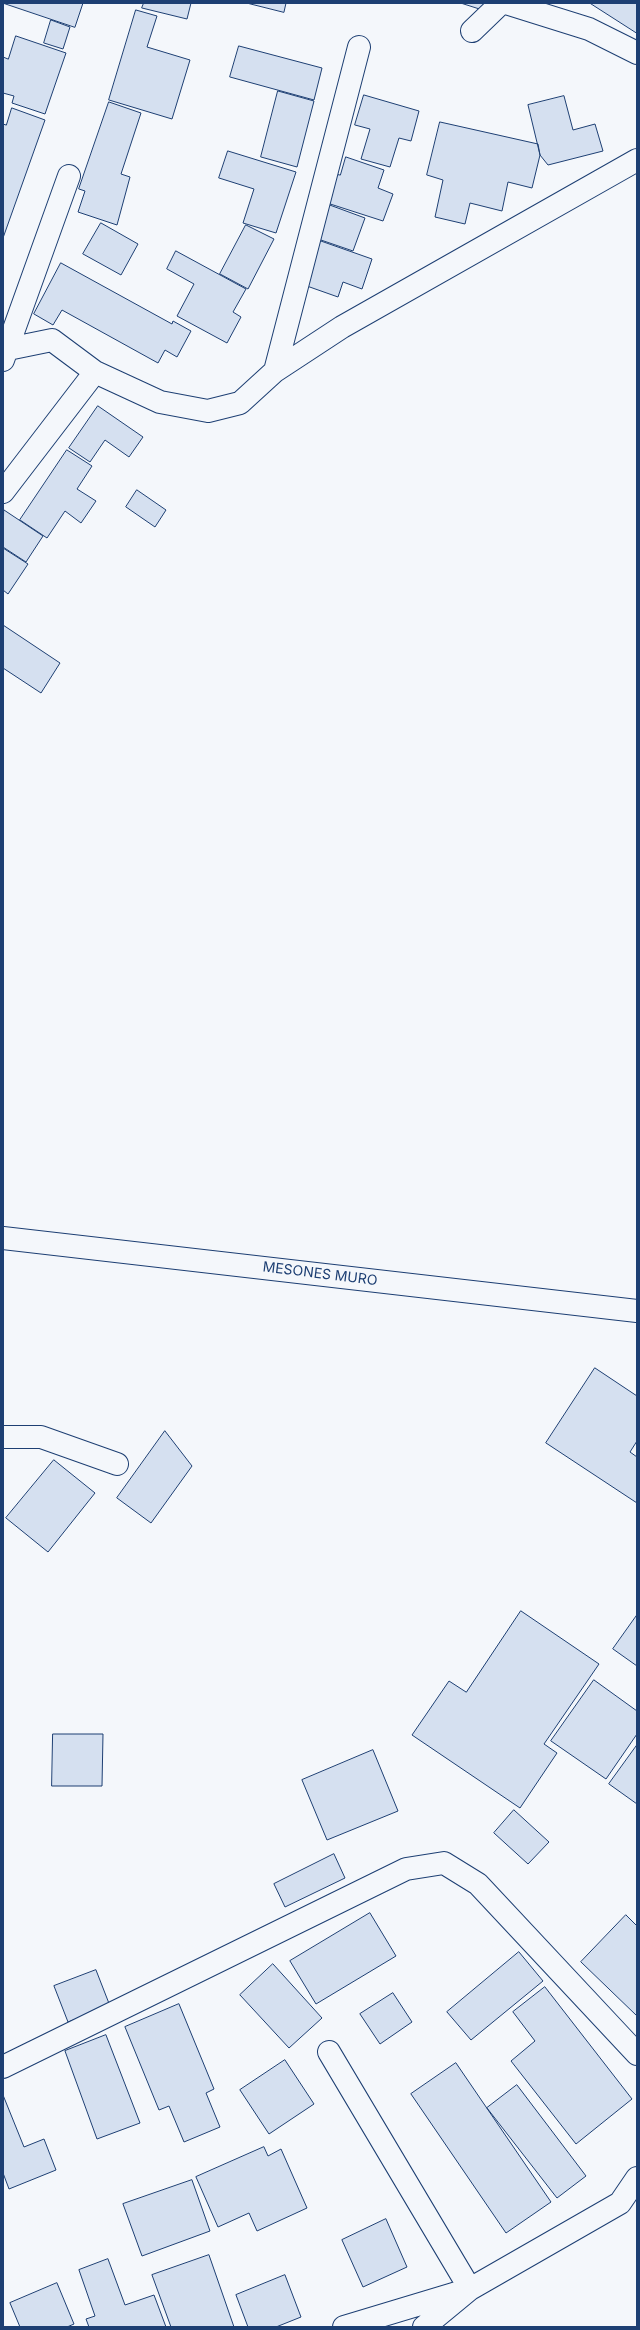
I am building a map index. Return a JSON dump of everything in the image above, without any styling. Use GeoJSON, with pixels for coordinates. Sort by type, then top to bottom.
{"type":"FeatureCollection","features":[{"type":"Feature","properties":{"kind":"main road"},"geometry":{"type":"LineString","coordinates":[[472,31],[501,3]]}},
{"type":"Feature","properties":{"kind":"main road"},"geometry":{"type":"LineString","coordinates":[[506,3],[589,29],[637,53]]}},
{"type":"Feature","properties":{"kind":"main road"},"geometry":{"type":"LineString","coordinates":[[275,371],[359,47]]}},
{"type":"Feature","properties":{"kind":"main road"},"geometry":{"type":"LineString","coordinates":[[5,355],[52,340],[95,372],[160,402],[208,411],[240,403],[275,371],[342,327],[637,160]]}},
{"type":"Feature","properties":{"kind":"main road"},"geometry":{"type":"LineString","coordinates":[[5,355],[70,176]]}},
{"type":"Feature","properties":{"kind":"main road"},"geometry":{"type":"LineString","coordinates":[[3,492],[95,372]]}},
{"type":"Feature","properties":{"kind":"main road","name":"MESONES MURO"},"geometry":{"type":"LineString","coordinates":[[3,1238],[637,1311]]}},
{"type":"Feature","properties":{"kind":"main road"},"geometry":{"type":"LineString","coordinates":[[3,1437],[41,1437],[117,1464]]}},
{"type":"Feature","properties":{"kind":"main road"},"geometry":{"type":"LineString","coordinates":[[3,2067],[406,1869],[444,1863],[478,1884],[637,2054]]}},
{"type":"Feature","properties":{"kind":"main road"},"geometry":{"type":"LineString","coordinates":[[329,2052],[470,2289]]}},
{"type":"Feature","properties":{"kind":"main road"},"geometry":{"type":"LineString","coordinates":[[424,2327],[470,2289],[629,2202],[637,2178]]}},
{"type":"Feature","properties":{"kind":"main road"},"geometry":{"type":"LineString","coordinates":[[344,2327],[470,2289]]}},
{"type":"Feature","properties":{"kind":"building"},"geometry":{"type":"Polygon","coordinates":[[[3,3],[83,3],[75,27],[3,3]]]}},
{"type":"Feature","properties":{"kind":"building"},"geometry":{"type":"Polygon","coordinates":[[[144,3],[191,3],[187,19],[142,8],[144,3]]]}},
{"type":"Feature","properties":{"kind":"building"},"geometry":{"type":"Polygon","coordinates":[[[247,3],[286,3],[284,12],[247,3]]]}},
{"type":"Feature","properties":{"kind":"building"},"geometry":{"type":"Polygon","coordinates":[[[461,3],[490,3],[487,11],[461,3]]]}},
{"type":"Feature","properties":{"kind":"building"},"geometry":{"type":"Polygon","coordinates":[[[590,3],[637,3],[637,33],[590,3]]]}},
{"type":"Feature","properties":{"kind":"building"},"geometry":{"type":"Polygon","coordinates":[[[136,10],[157,16],[147,47],[190,60],[172,119],[109,100],[136,10]]]}},
{"type":"Feature","properties":{"kind":"building"},"geometry":{"type":"Polygon","coordinates":[[[51,20],[70,27],[63,49],[44,43],[51,20]]]}},
{"type":"Feature","properties":{"kind":"building"},"geometry":{"type":"Polygon","coordinates":[[[16,36],[66,53],[45,114],[12,103],[14,96],[3,93],[3,57],[8,59],[16,36]]]}},
{"type":"Feature","properties":{"kind":"building"},"geometry":{"type":"Polygon","coordinates":[[[239,46],[322,68],[314,100],[230,77],[239,46]]]}},
{"type":"Feature","properties":{"kind":"building"},"geometry":{"type":"Polygon","coordinates":[[[278,91],[314,101],[297,167],[261,157],[278,91]]]}},
{"type":"Feature","properties":{"kind":"building"},"geometry":{"type":"Polygon","coordinates":[[[364,95],[419,111],[411,141],[399,138],[390,167],[361,159],[370,129],[355,125],[364,95]]]}},
{"type":"Feature","properties":{"kind":"building"},"geometry":{"type":"Polygon","coordinates":[[[564,96],[573,130],[595,124],[603,151],[548,165],[540,155],[528,105],[564,96]]]}},
{"type":"Feature","properties":{"kind":"building"},"geometry":{"type":"Polygon","coordinates":[[[109,102],[141,113],[121,174],[130,177],[117,225],[78,212],[85,191],[79,189],[109,102]]]}},
{"type":"Feature","properties":{"kind":"building"},"geometry":{"type":"Polygon","coordinates":[[[12,108],[45,120],[3,238],[3,124],[6,125],[12,108]]]}},
{"type":"Feature","properties":{"kind":"building"},"geometry":{"type":"Polygon","coordinates":[[[440,122],[538,144],[540,155],[532,188],[508,182],[502,211],[470,203],[465,224],[435,217],[443,180],[427,175],[440,122]]]}},
{"type":"Feature","properties":{"kind":"building"},"geometry":{"type":"Polygon","coordinates":[[[228,151],[296,172],[276,233],[243,223],[254,189],[219,178],[228,151]]]}},
{"type":"Feature","properties":{"kind":"building"},"geometry":{"type":"Polygon","coordinates":[[[346,157],[384,170],[378,188],[393,194],[383,221],[324,202],[334,174],[340,175],[346,157]]]}},
{"type":"Feature","properties":{"kind":"building"},"geometry":{"type":"Polygon","coordinates":[[[327,204],[365,218],[353,251],[315,238],[327,204]]]}},
{"type":"Feature","properties":{"kind":"building"},"geometry":{"type":"Polygon","coordinates":[[[101,223],[138,244],[121,275],[83,254],[101,223]]]}},
{"type":"Feature","properties":{"kind":"building"},"geometry":{"type":"Polygon","coordinates":[[[246,225],[274,239],[248,289],[220,274],[246,225]]]}},
{"type":"Feature","properties":{"kind":"building"},"geometry":{"type":"Polygon","coordinates":[[[318,240],[372,259],[362,289],[343,282],[338,297],[304,285],[318,240]]]}},
{"type":"Feature","properties":{"kind":"building"},"geometry":{"type":"Polygon","coordinates":[[[176,251],[246,289],[233,312],[241,317],[227,343],[177,316],[194,284],[167,269],[176,251]]]}},
{"type":"Feature","properties":{"kind":"building"},"geometry":{"type":"Polygon","coordinates":[[[61,263],[172,324],[173,321],[191,331],[177,357],[165,350],[158,363],[62,310],[53,325],[34,314],[61,263]]]}},
{"type":"Feature","properties":{"kind":"building"},"geometry":{"type":"Polygon","coordinates":[[[98,406],[143,437],[129,457],[105,440],[90,462],[69,448],[98,406]]]}},
{"type":"Feature","properties":{"kind":"building"},"geometry":{"type":"Polygon","coordinates":[[[67,450],[92,466],[77,489],[96,501],[81,523],[65,511],[47,538],[20,520],[67,450]]]}},
{"type":"Feature","properties":{"kind":"building"},"geometry":{"type":"Polygon","coordinates":[[[137,490],[166,510],[155,527],[126,507],[137,490]]]}},
{"type":"Feature","properties":{"kind":"building"},"geometry":{"type":"Polygon","coordinates":[[[4,510],[43,536],[26,562],[3,547],[4,510]]]}},
{"type":"Feature","properties":{"kind":"building"},"geometry":{"type":"Polygon","coordinates":[[[3,548],[28,564],[8,594],[3,590],[3,548]]]}},
{"type":"Feature","properties":{"kind":"building"},"geometry":{"type":"Polygon","coordinates":[[[3,625],[60,663],[41,693],[3,668],[3,625]]]}},
{"type":"Feature","properties":{"kind":"building"},"geometry":{"type":"Polygon","coordinates":[[[595,1368],[637,1396],[637,1441],[630,1452],[637,1457],[637,1503],[546,1443],[595,1368]]]}},
{"type":"Feature","properties":{"kind":"building"},"geometry":{"type":"Polygon","coordinates":[[[165,1431],[192,1466],[151,1523],[117,1498],[165,1431]]]}},
{"type":"Feature","properties":{"kind":"building"},"geometry":{"type":"Polygon","coordinates":[[[54,1460],[95,1493],[48,1552],[6,1518],[54,1460]]]}},
{"type":"Feature","properties":{"kind":"building"},"geometry":{"type":"Polygon","coordinates":[[[521,1611],[599,1664],[544,1744],[557,1753],[520,1808],[412,1735],[449,1681],[466,1692],[521,1611]]]}},
{"type":"Feature","properties":{"kind":"building"},"geometry":{"type":"Polygon","coordinates":[[[637,1615],[637,1666],[613,1649],[637,1615]]]}},
{"type":"Feature","properties":{"kind":"building"},"geometry":{"type":"Polygon","coordinates":[[[594,1680],[637,1711],[637,1734],[606,1779],[551,1741],[594,1680]]]}},
{"type":"Feature","properties":{"kind":"building"},"geometry":{"type":"Polygon","coordinates":[[[53,1734],[103,1734],[102,1786],[52,1786],[53,1734]]]}},
{"type":"Feature","properties":{"kind":"building"},"geometry":{"type":"Polygon","coordinates":[[[637,1745],[637,1804],[609,1784],[637,1745]]]}},
{"type":"Feature","properties":{"kind":"building"},"geometry":{"type":"Polygon","coordinates":[[[373,1750],[398,1811],[327,1840],[302,1780],[373,1750]]]}},
{"type":"Feature","properties":{"kind":"building"},"geometry":{"type":"Polygon","coordinates":[[[514,1810],[549,1842],[528,1864],[494,1833],[514,1810]]]}},
{"type":"Feature","properties":{"kind":"building"},"geometry":{"type":"Polygon","coordinates":[[[334,1854],[345,1878],[285,1907],[274,1884],[334,1854]]]}},
{"type":"Feature","properties":{"kind":"building"},"geometry":{"type":"Polygon","coordinates":[[[370,1913],[396,1956],[316,2004],[290,1961],[370,1913]]]}},
{"type":"Feature","properties":{"kind":"building"},"geometry":{"type":"Polygon","coordinates":[[[626,1915],[637,1926],[637,2016],[581,1962],[626,1915]]]}},
{"type":"Feature","properties":{"kind":"building"},"geometry":{"type":"Polygon","coordinates":[[[519,1952],[543,1981],[471,2040],[447,2012],[519,1952]]]}},
{"type":"Feature","properties":{"kind":"building"},"geometry":{"type":"Polygon","coordinates":[[[273,1964],[322,2018],[289,2048],[240,1995],[273,1964]]]}},
{"type":"Feature","properties":{"kind":"building"},"geometry":{"type":"Polygon","coordinates":[[[96,1970],[110,2006],[68,2022],[54,1986],[96,1970]]]}},
{"type":"Feature","properties":{"kind":"building"},"geometry":{"type":"Polygon","coordinates":[[[545,1987],[632,2099],[576,2144],[511,2061],[535,2041],[513,2012],[545,1987]]]}},
{"type":"Feature","properties":{"kind":"building"},"geometry":{"type":"Polygon","coordinates":[[[393,1993],[412,2022],[380,2044],[360,2014],[393,1993]]]}},
{"type":"Feature","properties":{"kind":"building"},"geometry":{"type":"Polygon","coordinates":[[[179,2004],[214,2089],[206,2093],[220,2127],[184,2142],[169,2106],[159,2110],[125,2027],[179,2004]]]}},
{"type":"Feature","properties":{"kind":"building"},"geometry":{"type":"Polygon","coordinates":[[[106,2035],[140,2123],[97,2139],[65,2051],[106,2035]]]}},
{"type":"Feature","properties":{"kind":"building"},"geometry":{"type":"Polygon","coordinates":[[[285,2060],[314,2104],[269,2134],[240,2090],[285,2060]]]}},
{"type":"Feature","properties":{"kind":"building"},"geometry":{"type":"Polygon","coordinates":[[[456,2063],[551,2202],[506,2233],[411,2094],[456,2063]]]}},
{"type":"Feature","properties":{"kind":"building"},"geometry":{"type":"Polygon","coordinates":[[[517,2085],[586,2176],[557,2198],[487,2108],[517,2085]]]}},
{"type":"Feature","properties":{"kind":"building"},"geometry":{"type":"Polygon","coordinates":[[[3,2095],[24,2147],[44,2139],[56,2170],[9,2189],[3,2173],[3,2095]]]}},
{"type":"Feature","properties":{"kind":"building"},"geometry":{"type":"Polygon","coordinates":[[[264,2147],[268,2156],[281,2149],[307,2208],[257,2231],[249,2213],[218,2227],[196,2177],[264,2147]]]}},
{"type":"Feature","properties":{"kind":"building"},"geometry":{"type":"Polygon","coordinates":[[[192,2180],[210,2231],[142,2256],[123,2204],[192,2180]]]}},
{"type":"Feature","properties":{"kind":"building"},"geometry":{"type":"Polygon","coordinates":[[[386,2219],[407,2267],[363,2287],[342,2240],[386,2219]]]}},
{"type":"Feature","properties":{"kind":"building"},"geometry":{"type":"Polygon","coordinates":[[[209,2255],[234,2327],[171,2327],[152,2275],[209,2255]]]}},
{"type":"Feature","properties":{"kind":"building"},"geometry":{"type":"Polygon","coordinates":[[[108,2259],[125,2305],[154,2295],[166,2327],[89,2327],[86,2319],[95,2316],[79,2270],[108,2259]]]}},
{"type":"Feature","properties":{"kind":"building"},"geometry":{"type":"Polygon","coordinates":[[[285,2275],[301,2317],[276,2327],[248,2327],[236,2295],[285,2275]]]}},
{"type":"Feature","properties":{"kind":"building"},"geometry":{"type":"Polygon","coordinates":[[[57,2283],[74,2324],[67,2327],[20,2327],[10,2303],[57,2283]]]}}]}
